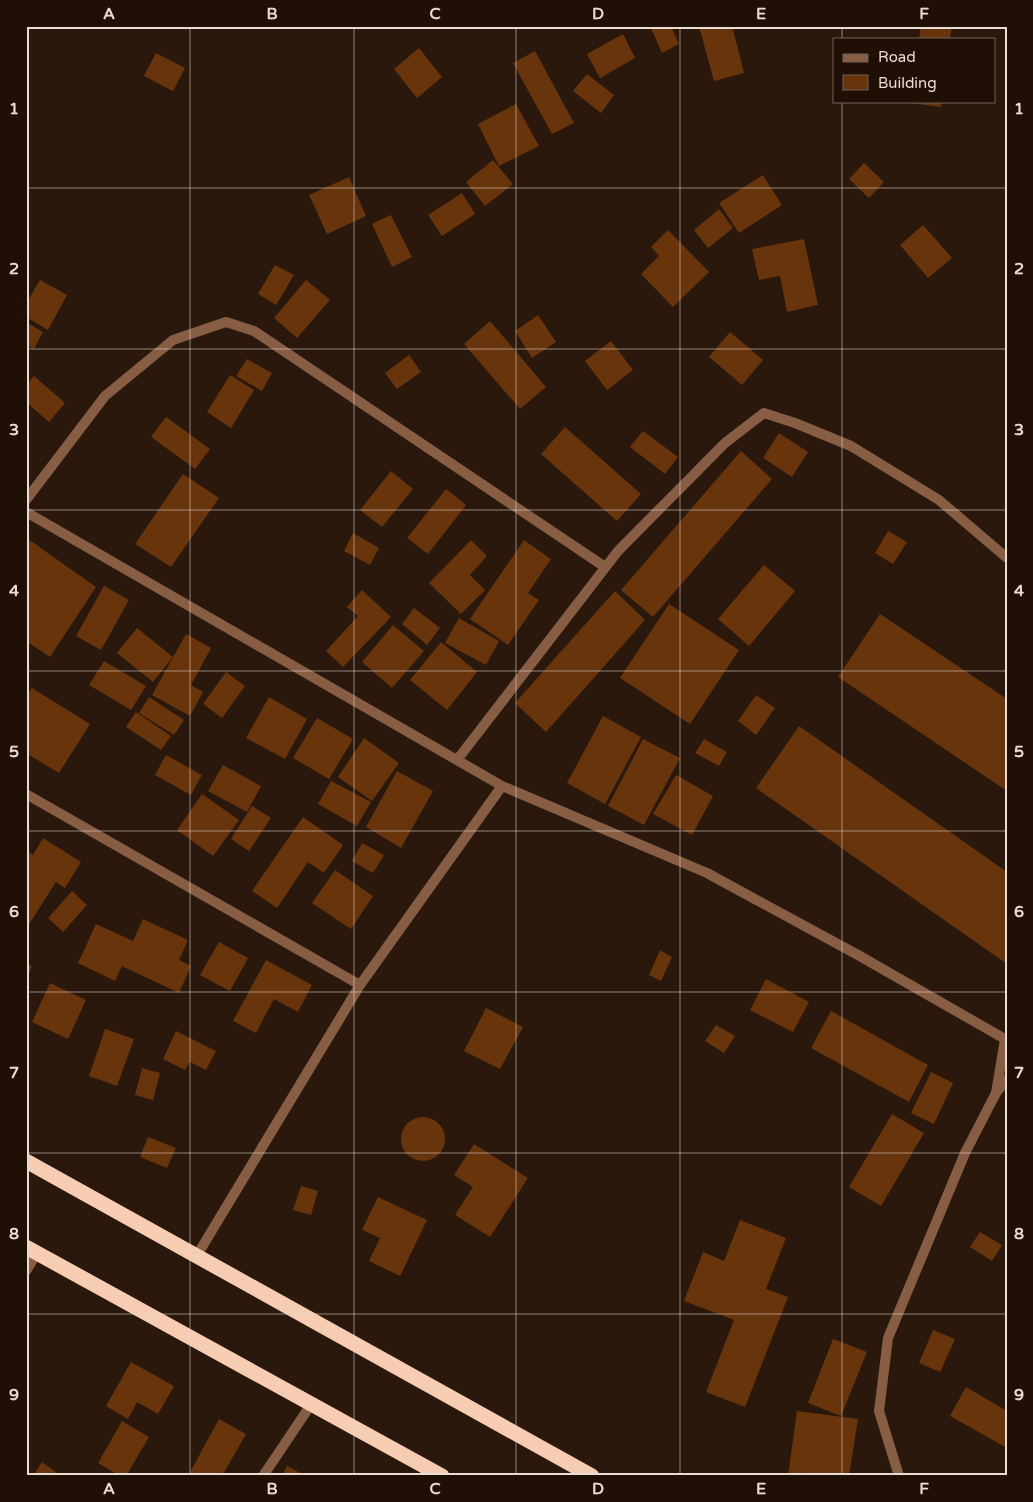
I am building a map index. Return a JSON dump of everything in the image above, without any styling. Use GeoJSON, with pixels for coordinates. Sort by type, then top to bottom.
{"type":"FeatureCollection","features":[{"type":"Feature","properties":{"kind":"highway"},"geometry":{"type":"LineString","coordinates":[[26,1161],[592,1476]]}},
{"type":"Feature","properties":{"kind":"highway"},"geometry":{"type":"LineString","coordinates":[[32,1250],[442,1476]]}},
{"type":"Feature","properties":{"kind":"street"},"geometry":{"type":"LineString","coordinates":[[26,500],[106,396],[174,340],[226,322],[254,331],[606,567]]}},
{"type":"Feature","properties":{"kind":"street"},"geometry":{"type":"LineString","coordinates":[[457,760],[618,551],[725,443],[764,412],[850,446],[939,500],[1007,558]]}},
{"type":"Feature","properties":{"kind":"street"},"geometry":{"type":"LineString","coordinates":[[26,512],[502,786],[707,873],[858,955],[1004,1039],[996,1093]]}},
{"type":"Feature","properties":{"kind":"street"},"geometry":{"type":"LineString","coordinates":[[196,1256],[360,985],[502,786]]}},
{"type":"Feature","properties":{"kind":"street"},"geometry":{"type":"LineString","coordinates":[[26,794],[360,985]]}},
{"type":"Feature","properties":{"kind":"street"},"geometry":{"type":"LineString","coordinates":[[899,1476],[879,1411],[888,1338],[965,1153],[996,1093],[1007,1079]]}},
{"type":"Feature","properties":{"kind":"street"},"geometry":{"type":"LineString","coordinates":[[26,1271],[32,1250]]}},
{"type":"Feature","properties":{"kind":"street"},"geometry":{"type":"LineString","coordinates":[[264,1476],[312,1403]]}},
{"type":"Feature","properties":{"kind":"building"},"geometry":{"type":"Polygon","coordinates":[[[650,26],[671,26],[679,44],[662,53],[650,26]]]}},
{"type":"Feature","properties":{"kind":"building"},"geometry":{"type":"Polygon","coordinates":[[[699,26],[732,26],[744,73],[714,81],[699,26]]]}},
{"type":"Feature","properties":{"kind":"building"},"geometry":{"type":"Polygon","coordinates":[[[921,26],[952,26],[950,38],[919,38],[921,26]]]}},
{"type":"Feature","properties":{"kind":"building"},"geometry":{"type":"Polygon","coordinates":[[[623,34],[635,58],[600,78],[587,54],[623,34]]]}},
{"type":"Feature","properties":{"kind":"building"},"geometry":{"type":"Polygon","coordinates":[[[419,48],[442,77],[417,98],[394,69],[419,48]]]}},
{"type":"Feature","properties":{"kind":"building"},"geometry":{"type":"Polygon","coordinates":[[[535,51],[574,123],[552,134],[513,63],[535,51]]]}},
{"type":"Feature","properties":{"kind":"building"},"geometry":{"type":"Polygon","coordinates":[[[156,53],[185,68],[173,91],[144,76],[156,53]]]}},
{"type":"Feature","properties":{"kind":"building"},"geometry":{"type":"Polygon","coordinates":[[[587,74],[614,95],[601,113],[573,91],[587,74]]]}},
{"type":"Feature","properties":{"kind":"building"},"geometry":{"type":"Polygon","coordinates":[[[911,102],[942,102],[941,107],[911,102]]]}},
{"type":"Feature","properties":{"kind":"building"},"geometry":{"type":"Polygon","coordinates":[[[516,104],[539,146],[499,166],[478,124],[516,104]]]}},
{"type":"Feature","properties":{"kind":"building"},"geometry":{"type":"Polygon","coordinates":[[[493,160],[513,184],[485,206],[466,182],[493,160]]]}},
{"type":"Feature","properties":{"kind":"building"},"geometry":{"type":"Polygon","coordinates":[[[864,163],[884,182],[869,198],[849,179],[864,163]]]}},
{"type":"Feature","properties":{"kind":"building"},"geometry":{"type":"Polygon","coordinates":[[[763,175],[782,205],[739,233],[719,203],[763,175]]]}},
{"type":"Feature","properties":{"kind":"building"},"geometry":{"type":"Polygon","coordinates":[[[349,177],[366,216],[327,234],[309,195],[349,177]]]}},
{"type":"Feature","properties":{"kind":"building"},"geometry":{"type":"Polygon","coordinates":[[[462,193],[475,214],[442,236],[428,215],[462,193]]]}},
{"type":"Feature","properties":{"kind":"building"},"geometry":{"type":"Polygon","coordinates":[[[719,209],[733,228],[708,248],[694,230],[719,209]]]}},
{"type":"Feature","properties":{"kind":"building"},"geometry":{"type":"Polygon","coordinates":[[[391,215],[412,257],[392,267],[372,224],[391,215]]]}},
{"type":"Feature","properties":{"kind":"building"},"geometry":{"type":"Polygon","coordinates":[[[923,225],[952,258],[928,278],[900,245],[923,225]]]}},
{"type":"Feature","properties":{"kind":"building"},"geometry":{"type":"Polygon","coordinates":[[[668,230],[709,272],[673,307],[641,274],[659,256],[651,247],[668,230]]]}},
{"type":"Feature","properties":{"kind":"building"},"geometry":{"type":"Polygon","coordinates":[[[804,239],[818,305],[787,312],[780,276],[759,280],[752,249],[804,239]]]}},
{"type":"Feature","properties":{"kind":"building"},"geometry":{"type":"Polygon","coordinates":[[[275,265],[294,275],[276,305],[258,294],[275,265]]]}},
{"type":"Feature","properties":{"kind":"building"},"geometry":{"type":"Polygon","coordinates":[[[40,280],[67,295],[48,330],[26,317],[26,304],[40,280]]]}},
{"type":"Feature","properties":{"kind":"building"},"geometry":{"type":"Polygon","coordinates":[[[306,280],[330,300],[297,338],[274,318],[306,280]]]}},
{"type":"Feature","properties":{"kind":"building"},"geometry":{"type":"Polygon","coordinates":[[[538,315],[556,342],[532,358],[515,331],[538,315]]]}},
{"type":"Feature","properties":{"kind":"building"},"geometry":{"type":"Polygon","coordinates":[[[490,321],[546,387],[520,409],[464,344],[490,321]]]}},
{"type":"Feature","properties":{"kind":"building"},"geometry":{"type":"Polygon","coordinates":[[[26,322],[43,332],[34,349],[26,345],[26,322]]]}},
{"type":"Feature","properties":{"kind":"building"},"geometry":{"type":"Polygon","coordinates":[[[730,332],[763,360],[742,385],[709,357],[730,332]]]}},
{"type":"Feature","properties":{"kind":"building"},"geometry":{"type":"Polygon","coordinates":[[[611,341],[633,370],[607,390],[585,361],[611,341]]]}},
{"type":"Feature","properties":{"kind":"building"},"geometry":{"type":"Polygon","coordinates":[[[409,355],[421,372],[397,389],[385,373],[409,355]]]}},
{"type":"Feature","properties":{"kind":"building"},"geometry":{"type":"Polygon","coordinates":[[[247,359],[272,373],[262,391],[236,376],[247,359]]]}},
{"type":"Feature","properties":{"kind":"building"},"geometry":{"type":"Polygon","coordinates":[[[230,375],[254,390],[231,428],[207,412],[230,375]]]}},
{"type":"Feature","properties":{"kind":"building"},"geometry":{"type":"Polygon","coordinates":[[[34,376],[65,403],[49,422],[26,402],[26,385],[34,376]]]}},
{"type":"Feature","properties":{"kind":"building"},"geometry":{"type":"Polygon","coordinates":[[[166,417],[210,449],[195,469],[151,437],[166,417]]]}},
{"type":"Feature","properties":{"kind":"building"},"geometry":{"type":"Polygon","coordinates":[[[565,427],[641,494],[617,521],[541,454],[565,427]]]}},
{"type":"Feature","properties":{"kind":"building"},"geometry":{"type":"Polygon","coordinates":[[[643,431],[678,457],[665,474],[630,447],[643,431]]]}},
{"type":"Feature","properties":{"kind":"building"},"geometry":{"type":"Polygon","coordinates":[[[779,433],[808,452],[792,477],[763,458],[779,433]]]}},
{"type":"Feature","properties":{"kind":"building"},"geometry":{"type":"Polygon","coordinates":[[[741,451],[772,479],[653,617],[621,590],[741,451]]]}},
{"type":"Feature","properties":{"kind":"building"},"geometry":{"type":"Polygon","coordinates":[[[391,471],[413,489],[382,527],[360,510],[391,471]]]}},
{"type":"Feature","properties":{"kind":"building"},"geometry":{"type":"Polygon","coordinates":[[[183,474],[219,498],[171,567],[135,544],[183,474]]]}},
{"type":"Feature","properties":{"kind":"building"},"geometry":{"type":"Polygon","coordinates":[[[446,489],[466,505],[428,554],[407,538],[446,489]]]}},
{"type":"Feature","properties":{"kind":"building"},"geometry":{"type":"Polygon","coordinates":[[[888,531],[907,542],[893,564],[875,553],[888,531]]]}},
{"type":"Feature","properties":{"kind":"building"},"geometry":{"type":"Polygon","coordinates":[[[353,533],[379,548],[370,565],[344,551],[353,533]]]}},
{"type":"Feature","properties":{"kind":"building"},"geometry":{"type":"Polygon","coordinates":[[[28,539],[96,587],[50,657],[26,641],[26,542],[28,539]]]}},
{"type":"Feature","properties":{"kind":"building"},"geometry":{"type":"Polygon","coordinates":[[[471,540],[487,556],[470,575],[485,590],[461,614],[429,583],[471,540]]]}},
{"type":"Feature","properties":{"kind":"building"},"geometry":{"type":"Polygon","coordinates":[[[524,540],[551,559],[528,593],[539,600],[508,645],[470,619],[524,540]]]}},
{"type":"Feature","properties":{"kind":"building"},"geometry":{"type":"Polygon","coordinates":[[[764,565],[795,591],[749,646],[718,619],[764,565]]]}},
{"type":"Feature","properties":{"kind":"building"},"geometry":{"type":"Polygon","coordinates":[[[104,586],[129,600],[101,650],[76,636],[104,586]]]}},
{"type":"Feature","properties":{"kind":"building"},"geometry":{"type":"Polygon","coordinates":[[[362,590],[391,617],[343,667],[326,651],[358,616],[347,607],[362,590]]]}},
{"type":"Feature","properties":{"kind":"building"},"geometry":{"type":"Polygon","coordinates":[[[615,591],[645,620],[546,732],[515,703],[615,591]]]}},
{"type":"Feature","properties":{"kind":"building"},"geometry":{"type":"Polygon","coordinates":[[[669,604],[739,650],[690,724],[620,678],[669,604]]]}},
{"type":"Feature","properties":{"kind":"building"},"geometry":{"type":"Polygon","coordinates":[[[414,608],[440,628],[427,645],[402,624],[414,608]]]}},
{"type":"Feature","properties":{"kind":"building"},"geometry":{"type":"Polygon","coordinates":[[[880,614],[1007,699],[1007,791],[838,677],[880,614]]]}},
{"type":"Feature","properties":{"kind":"building"},"geometry":{"type":"Polygon","coordinates":[[[459,618],[499,641],[486,665],[445,643],[459,618]]]}},
{"type":"Feature","properties":{"kind":"building"},"geometry":{"type":"Polygon","coordinates":[[[393,625],[424,651],[392,688],[362,662],[393,625]]]}},
{"type":"Feature","properties":{"kind":"building"},"geometry":{"type":"Polygon","coordinates":[[[137,628],[173,657],[153,682],[117,653],[137,628]]]}},
{"type":"Feature","properties":{"kind":"building"},"geometry":{"type":"Polygon","coordinates":[[[186,634],[211,648],[191,685],[203,692],[190,716],[152,695],[186,634]]]}},
{"type":"Feature","properties":{"kind":"building"},"geometry":{"type":"Polygon","coordinates":[[[441,642],[477,672],[447,710],[410,680],[441,642]]]}},
{"type":"Feature","properties":{"kind":"building"},"geometry":{"type":"Polygon","coordinates":[[[104,661],[146,686],[131,710],[89,685],[104,661]]]}},
{"type":"Feature","properties":{"kind":"building"},"geometry":{"type":"Polygon","coordinates":[[[226,672],[245,686],[222,718],[203,704],[226,672]]]}},
{"type":"Feature","properties":{"kind":"building"},"geometry":{"type":"Polygon","coordinates":[[[32,688],[90,724],[59,773],[26,753],[26,696],[32,688]]]}},
{"type":"Feature","properties":{"kind":"building"},"geometry":{"type":"Polygon","coordinates":[[[756,695],[775,708],[756,735],[738,721],[756,695]]]}},
{"type":"Feature","properties":{"kind":"building"},"geometry":{"type":"Polygon","coordinates":[[[149,697],[184,720],[174,735],[139,713],[149,697]]]}},
{"type":"Feature","properties":{"kind":"building"},"geometry":{"type":"Polygon","coordinates":[[[269,697],[307,719],[285,759],[246,738],[269,697]]]}},
{"type":"Feature","properties":{"kind":"building"},"geometry":{"type":"Polygon","coordinates":[[[136,712],[171,736],[161,750],[126,727],[136,712]]]}},
{"type":"Feature","properties":{"kind":"building"},"geometry":{"type":"Polygon","coordinates":[[[603,716],[641,737],[605,804],[567,783],[603,716]]]}},
{"type":"Feature","properties":{"kind":"building"},"geometry":{"type":"Polygon","coordinates":[[[317,718],[353,739],[329,779],[293,758],[317,718]]]}},
{"type":"Feature","properties":{"kind":"building"},"geometry":{"type":"Polygon","coordinates":[[[799,726],[1007,872],[1007,964],[756,788],[799,726]]]}},
{"type":"Feature","properties":{"kind":"building"},"geometry":{"type":"Polygon","coordinates":[[[364,738],[399,763],[372,801],[338,777],[364,738]]]}},
{"type":"Feature","properties":{"kind":"building"},"geometry":{"type":"Polygon","coordinates":[[[643,739],[680,758],[644,825],[608,806],[643,739]]]}},
{"type":"Feature","properties":{"kind":"building"},"geometry":{"type":"Polygon","coordinates":[[[704,739],[727,752],[719,766],[695,753],[704,739]]]}},
{"type":"Feature","properties":{"kind":"building"},"geometry":{"type":"Polygon","coordinates":[[[166,755],[202,775],[191,795],[155,775],[166,755]]]}},
{"type":"Feature","properties":{"kind":"building"},"geometry":{"type":"Polygon","coordinates":[[[223,765],[261,786],[247,812],[208,791],[223,765]]]}},
{"type":"Feature","properties":{"kind":"building"},"geometry":{"type":"Polygon","coordinates":[[[397,771],[433,791],[401,848],[366,827],[397,771]]]}},
{"type":"Feature","properties":{"kind":"building"},"geometry":{"type":"Polygon","coordinates":[[[676,775],[713,796],[692,835],[653,814],[676,775]]]}},
{"type":"Feature","properties":{"kind":"building"},"geometry":{"type":"Polygon","coordinates":[[[331,781],[371,802],[357,826],[318,804],[331,781]]]}},
{"type":"Feature","properties":{"kind":"building"},"geometry":{"type":"Polygon","coordinates":[[[202,794],[239,820],[213,856],[177,830],[202,794]]]}},
{"type":"Feature","properties":{"kind":"building"},"geometry":{"type":"Polygon","coordinates":[[[252,806],[271,818],[249,851],[231,839],[252,806]]]}},
{"type":"Feature","properties":{"kind":"building"},"geometry":{"type":"Polygon","coordinates":[[[303,817],[343,845],[324,873],[308,862],[277,908],[252,891],[303,817]]]}},
{"type":"Feature","properties":{"kind":"building"},"geometry":{"type":"Polygon","coordinates":[[[43,838],[81,862],[65,888],[56,882],[26,929],[26,850],[33,855],[43,838]]]}},
{"type":"Feature","properties":{"kind":"building"},"geometry":{"type":"Polygon","coordinates":[[[362,843],[384,855],[373,873],[352,861],[362,843]]]}},
{"type":"Feature","properties":{"kind":"building"},"geometry":{"type":"Polygon","coordinates":[[[335,870],[373,896],[351,929],[312,903],[335,870]]]}},
{"type":"Feature","properties":{"kind":"building"},"geometry":{"type":"Polygon","coordinates":[[[72,891],[87,905],[63,932],[48,918],[72,891]]]}},
{"type":"Feature","properties":{"kind":"building"},"geometry":{"type":"Polygon","coordinates":[[[143,919],[188,940],[179,960],[191,966],[179,993],[122,966],[115,981],[78,963],[96,924],[133,941],[143,919]]]}},
{"type":"Feature","properties":{"kind":"building"},"geometry":{"type":"Polygon","coordinates":[[[219,942],[248,958],[230,991],[200,975],[219,942]]]}},
{"type":"Feature","properties":{"kind":"building"},"geometry":{"type":"Polygon","coordinates":[[[660,950],[672,957],[661,981],[649,975],[660,950]]]}},
{"type":"Feature","properties":{"kind":"building"},"geometry":{"type":"Polygon","coordinates":[[[266,960],[312,985],[298,1012],[274,999],[256,1033],[233,1021],[266,960]]]}},
{"type":"Feature","properties":{"kind":"building"},"geometry":{"type":"Polygon","coordinates":[[[26,963],[32,966],[26,979],[26,963]]]}},
{"type":"Feature","properties":{"kind":"building"},"geometry":{"type":"Polygon","coordinates":[[[766,979],[809,1002],[793,1032],[750,1010],[766,979]]]}},
{"type":"Feature","properties":{"kind":"building"},"geometry":{"type":"Polygon","coordinates":[[[50,983],[86,1000],[68,1039],[32,1022],[50,983]]]}},
{"type":"Feature","properties":{"kind":"building"},"geometry":{"type":"Polygon","coordinates":[[[486,1008],[523,1027],[500,1069],[464,1051],[486,1008]]]}},
{"type":"Feature","properties":{"kind":"building"},"geometry":{"type":"Polygon","coordinates":[[[831,1011],[928,1065],[909,1102],[811,1048],[831,1011]]]}},
{"type":"Feature","properties":{"kind":"building"},"geometry":{"type":"Polygon","coordinates":[[[716,1025],[735,1036],[724,1053],[705,1041],[716,1025]]]}},
{"type":"Feature","properties":{"kind":"building"},"geometry":{"type":"Polygon","coordinates":[[[105,1029],[134,1039],[117,1086],[89,1076],[105,1029]]]}},
{"type":"Feature","properties":{"kind":"building"},"geometry":{"type":"Polygon","coordinates":[[[176,1031],[216,1051],[206,1070],[190,1062],[185,1070],[163,1059],[176,1031]]]}},
{"type":"Feature","properties":{"kind":"building"},"geometry":{"type":"Polygon","coordinates":[[[142,1068],[160,1073],[153,1100],[135,1095],[142,1068]]]}},
{"type":"Feature","properties":{"kind":"building"},"geometry":{"type":"Polygon","coordinates":[[[931,1072],[953,1083],[934,1124],[911,1113],[931,1072]]]}},
{"type":"Feature","properties":{"kind":"building"},"geometry":{"type":"Polygon","coordinates":[[[892,1114],[924,1133],[881,1206],[849,1187],[892,1114]]]}},
{"type":"Feature","properties":{"kind":"building"},"geometry":{"type":"Polygon","coordinates":[[[423,1117],[435,1121],[441,1127],[445,1139],[441,1151],[435,1157],[423,1161],[411,1157],[405,1151],[401,1139],[405,1127],[411,1121],[423,1117]]]}},
{"type":"Feature","properties":{"kind":"building"},"geometry":{"type":"Polygon","coordinates":[[[148,1137],[176,1148],[167,1168],[140,1157],[148,1137]]]}},
{"type":"Feature","properties":{"kind":"building"},"geometry":{"type":"Polygon","coordinates":[[[474,1144],[528,1178],[490,1237],[455,1215],[473,1187],[454,1175],[474,1144]]]}},
{"type":"Feature","properties":{"kind":"building"},"geometry":{"type":"Polygon","coordinates":[[[301,1186],[318,1191],[311,1215],[293,1210],[301,1186]]]}},
{"type":"Feature","properties":{"kind":"building"},"geometry":{"type":"Polygon","coordinates":[[[378,1197],[427,1220],[400,1276],[369,1261],[380,1238],[362,1230],[378,1197]]]}},
{"type":"Feature","properties":{"kind":"building"},"geometry":{"type":"Polygon","coordinates":[[[740,1220],[786,1238],[766,1289],[788,1297],[745,1407],[706,1392],[734,1320],[684,1301],[703,1252],[724,1261],[740,1220]]]}},
{"type":"Feature","properties":{"kind":"building"},"geometry":{"type":"Polygon","coordinates":[[[980,1232],[1002,1245],[992,1261],[970,1247],[980,1232]]]}},
{"type":"Feature","properties":{"kind":"building"},"geometry":{"type":"Polygon","coordinates":[[[933,1330],[955,1339],[940,1372],[919,1363],[933,1330]]]}},
{"type":"Feature","properties":{"kind":"building"},"geometry":{"type":"Polygon","coordinates":[[[833,1339],[867,1352],[841,1416],[808,1403],[833,1339]]]}},
{"type":"Feature","properties":{"kind":"building"},"geometry":{"type":"Polygon","coordinates":[[[131,1362],[174,1386],[158,1414],[137,1402],[128,1419],[106,1406],[131,1362]]]}},
{"type":"Feature","properties":{"kind":"building"},"geometry":{"type":"Polygon","coordinates":[[[966,1387],[1007,1411],[1007,1448],[950,1416],[966,1387]]]}},
{"type":"Feature","properties":{"kind":"building"},"geometry":{"type":"Polygon","coordinates":[[[797,1411],[858,1419],[849,1476],[788,1476],[797,1411]]]}},
{"type":"Feature","properties":{"kind":"building"},"geometry":{"type":"Polygon","coordinates":[[[219,1419],[246,1434],[222,1476],[188,1476],[219,1419]]]}},
{"type":"Feature","properties":{"kind":"building"},"geometry":{"type":"Polygon","coordinates":[[[122,1421],[149,1437],[126,1476],[120,1476],[98,1463],[122,1421]]]}},
{"type":"Feature","properties":{"kind":"building"},"geometry":{"type":"Polygon","coordinates":[[[42,1462],[61,1476],[33,1476],[42,1462]]]}},
{"type":"Feature","properties":{"kind":"building"},"geometry":{"type":"Polygon","coordinates":[[[287,1466],[306,1476],[282,1476],[287,1466]]]}}]}
